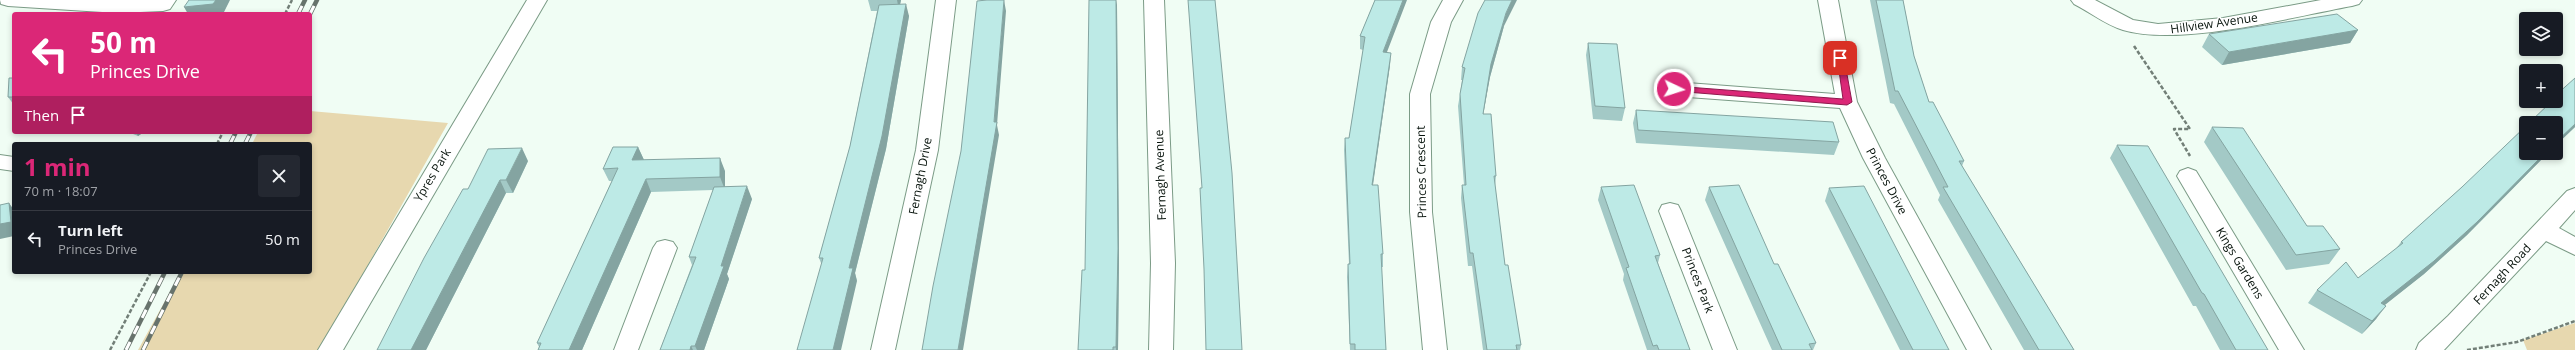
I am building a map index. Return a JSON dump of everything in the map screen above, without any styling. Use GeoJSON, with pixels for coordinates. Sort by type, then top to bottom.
{"type":"FeatureCollection","features":[{"type":"Feature","properties":{"kind":"street"},"geometry":{"type":"LineString","coordinates":[[8,0],[118,7],[162,6]]}},
{"type":"Feature","properties":{"kind":"street","name":"Ypres Park"},"geometry":{"type":"LineString","coordinates":[[330,350],[541,0]]}},
{"type":"Feature","properties":{"kind":"street","name":"Fernagh Drive"},"geometry":{"type":"LineString","coordinates":[[883,350],[927,150],[946,0]]}},
{"type":"Feature","properties":{"kind":"street","name":"Fernagh Avenue"},"geometry":{"type":"LineString","coordinates":[[1154,0],[1163,263],[1161,350]]}},
{"type":"Feature","properties":{"kind":"street","name":"Princes Crescent"},"geometry":{"type":"LineString","coordinates":[[1435,350],[1421,212],[1420,94],[1441,22],[1453,0]]}},
{"type":"Feature","properties":{"kind":"street","name":"Princes Drive"},"geometry":{"type":"LineString","coordinates":[[1828,0],[1847,102],[1874,158],[1979,350]]}},
{"type":"Feature","properties":{"kind":"street","name":"Hillview Avenue"},"geometry":{"type":"LineString","coordinates":[[2081,0],[2128,25],[2158,30],[2223,24],[2352,0]]}},
{"type":"Feature","properties":{"kind":"street"},"geometry":{"type":"LineString","coordinates":[[1674,89],[1847,102]]}},
{"type":"Feature","properties":{"kind":"street"},"geometry":{"type":"LineString","coordinates":[[0,162],[12,164]]}},
{"type":"Feature","properties":{"kind":"street","name":"Kings Gardens"},"geometry":{"type":"LineString","coordinates":[[2188,176],[2292,350]]}},
{"type":"Feature","properties":{"kind":"street","name":"Fernagh Road"},"geometry":{"type":"LineString","coordinates":[[2428,350],[2457,324],[2575,196]]}},
{"type":"Feature","properties":{"kind":"street","name":"Princes Park"},"geometry":{"type":"LineString","coordinates":[[1670,211],[1725,350]]}},
{"type":"Feature","properties":{"kind":"street"},"geometry":{"type":"LineString","coordinates":[[2543,229],[2575,247]]}},
{"type":"Feature","properties":{"kind":"street"},"geometry":{"type":"LineString","coordinates":[[626,350],[665,248]]}},
{"type":"Feature","properties":{"kind":"path"},"geometry":{"type":"LineString","coordinates":[[286,12],[292,0]]}},
{"type":"Feature","properties":{"kind":"path"},"geometry":{"type":"LineString","coordinates":[[2128,25],[2131,41],[2190,129],[2174,129],[2199,171],[2188,176]]}},
{"type":"Feature","properties":{"kind":"path"},"geometry":{"type":"LineString","coordinates":[[110,350],[149,274]]}},
{"type":"Feature","properties":{"kind":"path"},"geometry":{"type":"LineString","coordinates":[[2467,350],[2517,342],[2575,321]]}},
{"type":"Feature","properties":{"kind":"shaded area"},"geometry":{"type":"Polygon","coordinates":[[[312,111],[448,123],[320,350],[138,350],[180,274],[312,274],[312,142],[253,142],[257,134],[312,134],[312,111]]]}},
{"type":"Feature","properties":{"kind":"shaded area"},"geometry":{"type":"Polygon","coordinates":[[[2575,323],[2575,350],[2527,350],[2523,340],[2575,323]]]}},
{"type":"Feature","properties":{"kind":"building"},"geometry":{"type":"Polygon","coordinates":[[[189,0],[216,0],[213,4],[184,7],[189,0]]]}},
{"type":"Feature","properties":{"kind":"building"},"geometry":{"type":"Polygon","coordinates":[[[1004,0],[994,122],[997,122],[958,350],[922,350],[933,286],[961,151],[977,1],[1004,0]]]}},
{"type":"Feature","properties":{"kind":"building"},"geometry":{"type":"Polygon","coordinates":[[[1089,0],[1116,0],[1118,249],[1116,347],[1113,347],[1113,350],[1078,350],[1082,270],[1085,270],[1089,0]]]}},
{"type":"Feature","properties":{"kind":"building"},"geometry":{"type":"Polygon","coordinates":[[[1188,0],[1215,0],[1232,173],[1242,350],[1206,350],[1200,188],[1202,188],[1188,0]]]}},
{"type":"Feature","properties":{"kind":"building"},"geometry":{"type":"Polygon","coordinates":[[[1375,0],[1403,0],[1383,52],[1391,53],[1372,185],[1378,185],[1383,254],[1381,254],[1386,350],[1355,350],[1355,344],[1350,344],[1348,264],[1350,264],[1345,138],[1349,138],[1365,37],[1360,36],[1375,0]]]}},
{"type":"Feature","properties":{"kind":"building"},"geometry":{"type":"Polygon","coordinates":[[[1485,0],[1512,0],[1506,13],[1491,64],[1483,114],[1491,114],[1496,176],[1494,176],[1505,265],[1508,265],[1521,345],[1516,345],[1517,350],[1487,350],[1473,253],[1470,253],[1462,185],[1466,185],[1460,94],[1465,68],[1462,67],[1478,13],[1485,0]]]}},
{"type":"Feature","properties":{"kind":"building"},"geometry":{"type":"Polygon","coordinates":[[[1876,0],[1903,0],[1914,56],[1929,102],[1933,102],[1964,161],[1959,161],[2074,350],[2039,350],[1943,187],[1948,187],[1898,91],[1895,91],[1876,0]]]}},
{"type":"Feature","properties":{"kind":"building"},"geometry":{"type":"Polygon","coordinates":[[[906,4],[882,136],[849,268],[853,268],[833,350],[797,350],[823,258],[819,258],[850,146],[879,5],[906,4]]]}},
{"type":"Feature","properties":{"kind":"building"},"geometry":{"type":"Polygon","coordinates":[[[2337,14],[2358,30],[2229,52],[2209,34],[2337,14]]]}},
{"type":"Feature","properties":{"kind":"building"},"geometry":{"type":"Polygon","coordinates":[[[1588,43],[1617,44],[1625,108],[1595,106],[1588,43]]]}},
{"type":"Feature","properties":{"kind":"building"},"geometry":{"type":"Polygon","coordinates":[[[9,78],[12,78],[12,97],[8,97],[9,78]]]}},
{"type":"Feature","properties":{"kind":"building"},"geometry":{"type":"Polygon","coordinates":[[[2575,78],[2575,124],[2563,135],[2563,116],[2536,116],[2545,108],[2563,108],[2563,89],[2575,78]]]}},
{"type":"Feature","properties":{"kind":"building"},"geometry":{"type":"Polygon","coordinates":[[[1636,110],[1833,122],[1839,142],[1638,130],[1636,110]]]}},
{"type":"Feature","properties":{"kind":"building"},"geometry":{"type":"Polygon","coordinates":[[[2212,127],[2243,128],[2307,226],[2323,226],[2340,249],[2296,255],[2212,127]]]}},
{"type":"Feature","properties":{"kind":"building"},"geometry":{"type":"Polygon","coordinates":[[[2519,133],[2519,160],[2538,160],[2477,222],[2434,261],[2381,303],[2386,306],[2372,321],[2317,290],[2346,262],[2358,278],[2403,243],[2401,242],[2519,133]]]}},
{"type":"Feature","properties":{"kind":"building"},"geometry":{"type":"Polygon","coordinates":[[[2117,145],[2148,146],[2268,350],[2236,350],[2117,145]]]}},
{"type":"Feature","properties":{"kind":"building"},"geometry":{"type":"Polygon","coordinates":[[[613,147],[638,147],[632,160],[720,158],[720,177],[646,179],[569,350],[538,350],[541,343],[537,343],[618,168],[603,169],[613,147]]]}},
{"type":"Feature","properties":{"kind":"building"},"geometry":{"type":"Polygon","coordinates":[[[522,148],[506,180],[500,180],[411,350],[377,350],[424,258],[463,189],[468,189],[488,149],[522,148]]]}},
{"type":"Feature","properties":{"kind":"building"},"geometry":{"type":"Polygon","coordinates":[[[1634,185],[1660,255],[1655,256],[1690,350],[1659,350],[1657,345],[1653,346],[1626,268],[1629,267],[1601,187],[1634,185]]]}},
{"type":"Feature","properties":{"kind":"building"},"geometry":{"type":"Polygon","coordinates":[[[1739,185],[1774,264],[1778,264],[1816,343],[1809,344],[1812,350],[1782,350],[1709,187],[1739,185]]]}},
{"type":"Feature","properties":{"kind":"building"},"geometry":{"type":"Polygon","coordinates":[[[747,186],[721,266],[724,266],[695,346],[691,346],[690,350],[660,350],[696,257],[689,257],[714,187],[747,186]]]}},
{"type":"Feature","properties":{"kind":"building"},"geometry":{"type":"Polygon","coordinates":[[[1864,186],[1949,350],[1913,350],[1829,188],[1864,186]]]}},
{"type":"Feature","properties":{"kind":"building"},"geometry":{"type":"Polygon","coordinates":[[[9,203],[11,222],[0,224],[0,205],[9,203]]]}},
{"type":"Feature","properties":{"kind":"railway"},"geometry":{"type":"LineString","coordinates":[[299,12],[305,0]]}},
{"type":"Feature","properties":{"kind":"railway"},"geometry":{"type":"LineString","coordinates":[[311,12],[317,0]]}},
{"type":"Feature","properties":{"kind":"railway"},"geometry":{"type":"LineString","coordinates":[[231,142],[235,134]]}},
{"type":"Feature","properties":{"kind":"railway"},"geometry":{"type":"LineString","coordinates":[[246,142],[250,134]]}},
{"type":"Feature","properties":{"kind":"railway"},"geometry":{"type":"LineString","coordinates":[[126,350],[164,274]]}},
{"type":"Feature","properties":{"kind":"railway"},"geometry":{"type":"LineString","coordinates":[[143,350],[181,274]]}},
{"type":"Feature","properties":{"kind":"route"},"geometry":{"type":"LineString","coordinates":[[1674,89],[1847,102],[1840,58]]}}]}
